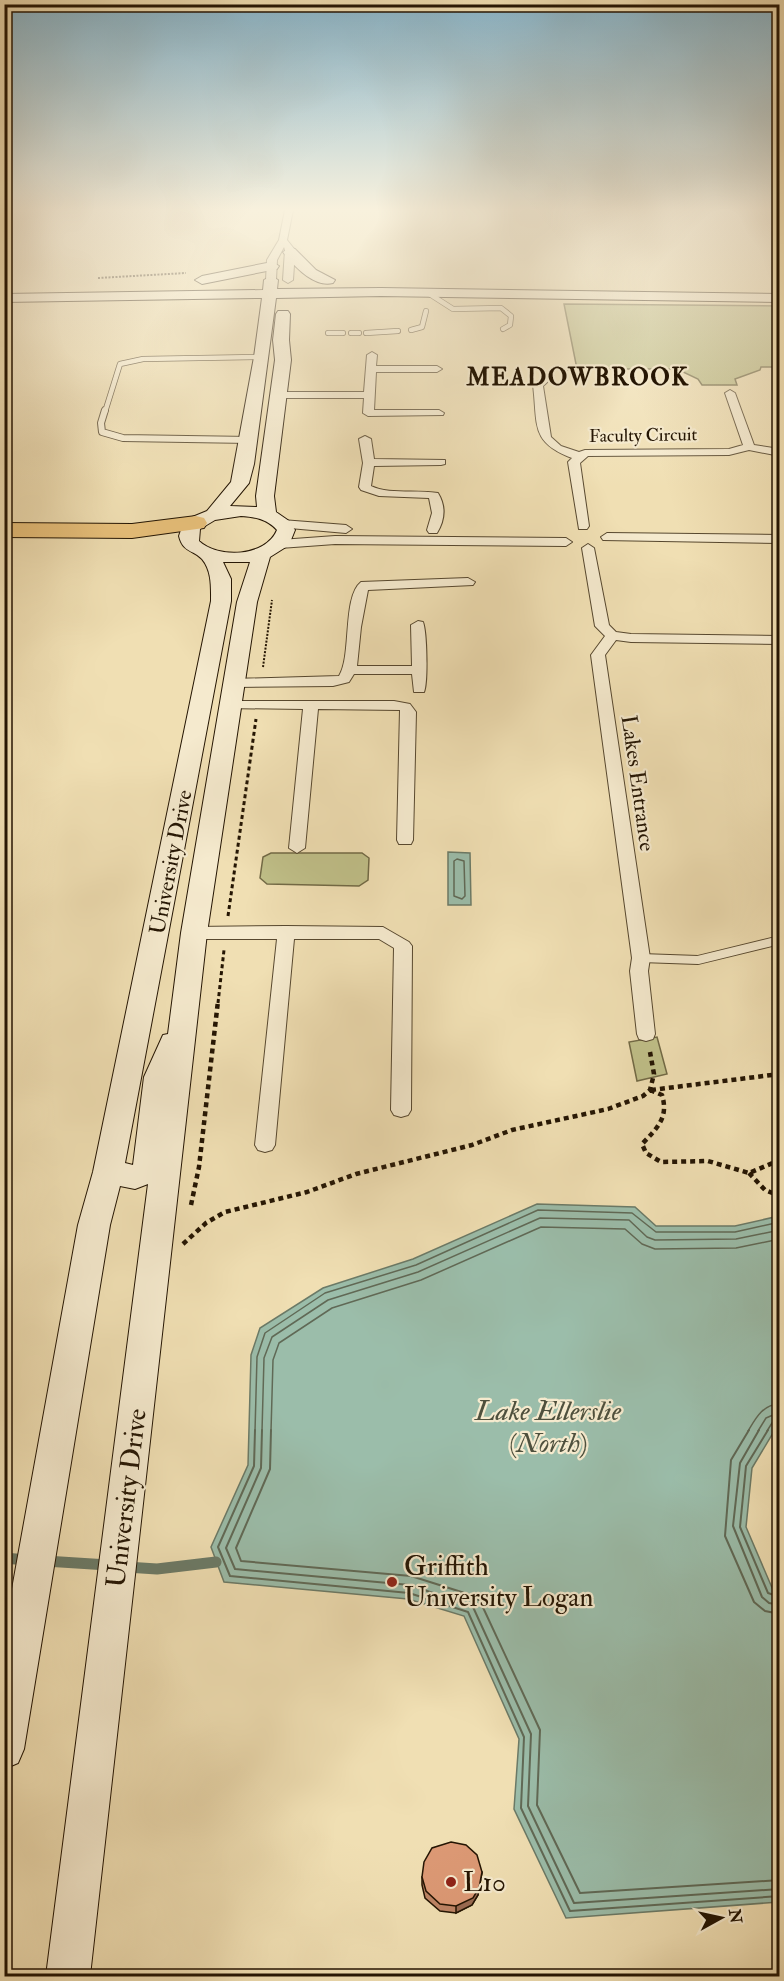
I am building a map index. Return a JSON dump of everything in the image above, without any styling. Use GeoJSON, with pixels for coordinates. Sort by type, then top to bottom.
{"type":"FeatureCollection","features":[{"type":"Feature","properties":{"kind":"highway"},"geometry":{"type":"LineString","coordinates":[[4,530],[202,534]]}},
{"type":"Feature","properties":{"kind":"highway"},"geometry":{"type":"LineString","coordinates":[[4,545],[202,534]]}},
{"type":"Feature","properties":{"kind":"main road"},"geometry":{"type":"LineString","coordinates":[[239,302],[256,314]]}},
{"type":"Feature","properties":{"kind":"main road"},"geometry":{"type":"LineString","coordinates":[[202,534],[240,483],[250,440],[262,357],[256,314],[261,302]]}},
{"type":"Feature","properties":{"kind":"main road"},"geometry":{"type":"LineString","coordinates":[[202,534],[241,511],[275,519],[266,483],[283,360],[281,340],[285,302]]}},
{"type":"Feature","properties":{"kind":"main road"},"geometry":{"type":"LineString","coordinates":[[283,313],[301,306],[321,302]]}},
{"type":"Feature","properties":{"kind":"main road","name":"University Drive"},"geometry":{"type":"LineString","coordinates":[[68,1977],[194,933],[247,602],[271,549],[285,537],[286,530],[275,519]]}},
{"type":"Feature","properties":{"kind":"main road"},"geometry":{"type":"LineString","coordinates":[[202,534],[235,557],[271,549]]}},
{"type":"Feature","properties":{"kind":"main road","name":"University Drive"},"geometry":{"type":"LineString","coordinates":[[4,1749],[94,1225],[108,1172],[221,601],[221,579],[202,534]]}},
{"type":"Feature","properties":{"kind":"main road","name":"University Drive"},"geometry":{"type":"LineString","coordinates":[[108,1172],[135,1177],[146,1172],[158,1077],[184,1019]]}},
{"type":"Feature","properties":{"kind":"street"},"geometry":{"type":"LineString","coordinates":[[372,355],[368,413],[439,413]]}},
{"type":"Feature","properties":{"kind":"street"},"geometry":{"type":"LineString","coordinates":[[371,369],[437,369]]}},
{"type":"Feature","properties":{"kind":"street"},"geometry":{"type":"LineString","coordinates":[[549,376],[538,385],[546,438],[557,448],[579,456]]}},
{"type":"Feature","properties":{"kind":"street"},"geometry":{"type":"LineString","coordinates":[[730,393],[749,447]]}},
{"type":"Feature","properties":{"kind":"street"},"geometry":{"type":"LineString","coordinates":[[279,395],[369,396]]}},
{"type":"Feature","properties":{"kind":"street"},"geometry":{"type":"LineString","coordinates":[[366,439],[369,463],[365,487],[369,491],[417,493],[434,496],[437,500],[437,520],[433,530],[418,540]]}},
{"type":"Feature","properties":{"kind":"street","name":"Faculty Circuit"},"geometry":{"type":"LineString","coordinates":[[583,526],[574,462],[579,456],[598,451],[729,452],[749,447],[780,453]]}},
{"type":"Feature","properties":{"kind":"street"},"geometry":{"type":"LineString","coordinates":[[369,463],[441,462]]}},
{"type":"Feature","properties":{"kind":"street"},"geometry":{"type":"LineString","coordinates":[[275,519],[332,529],[433,530],[565,537],[588,548],[600,545],[607,537]]}},
{"type":"Feature","properties":{"kind":"street"},"geometry":{"type":"LineString","coordinates":[[271,549],[335,540],[565,537],[583,526],[601,530],[607,537],[780,539]]}},
{"type":"Feature","properties":{"kind":"street"},"geometry":{"type":"LineString","coordinates":[[588,548],[602,627],[612,635],[631,638],[780,640]]}},
{"type":"Feature","properties":{"kind":"street"},"geometry":{"type":"LineString","coordinates":[[232,694],[261,683],[333,682],[344,679],[350,670],[354,627],[362,588],[366,585],[468,582]]}},
{"type":"Feature","properties":{"kind":"street"},"geometry":{"type":"LineString","coordinates":[[418,625],[419,689]]}},
{"type":"Feature","properties":{"kind":"street","name":"Lakes Entrance"},"geometry":{"type":"LineString","coordinates":[[612,635],[598,655],[641,958],[639,971],[646,1034]]}},
{"type":"Feature","properties":{"kind":"street"},"geometry":{"type":"LineString","coordinates":[[350,670],[419,670]]}},
{"type":"Feature","properties":{"kind":"street"},"geometry":{"type":"LineString","coordinates":[[232,694],[258,704],[405,707],[409,712],[405,840]]}},
{"type":"Feature","properties":{"kind":"street"},"geometry":{"type":"LineString","coordinates":[[297,848],[311,705]]}},
{"type":"Feature","properties":{"kind":"street"},"geometry":{"type":"LineString","coordinates":[[265,1145],[286,932]]}},
{"type":"Feature","properties":{"kind":"street"},"geometry":{"type":"LineString","coordinates":[[194,933],[383,933],[403,946],[401,1110]]}},
{"type":"Feature","properties":{"kind":"lane"},"geometry":{"type":"LineString","coordinates":[[443,302],[453,309],[490,308],[508,312],[511,316],[510,325],[503,329]]}},
{"type":"Feature","properties":{"kind":"lane"},"geometry":{"type":"LineString","coordinates":[[411,330],[422,327],[426,311]]}},
{"type":"Feature","properties":{"kind":"lane"},"geometry":{"type":"LineString","coordinates":[[366,333],[398,331]]}},
{"type":"Feature","properties":{"kind":"lane"},"geometry":{"type":"LineString","coordinates":[[328,333],[343,333]]}},
{"type":"Feature","properties":{"kind":"lane"},"geometry":{"type":"LineString","coordinates":[[351,333],[359,333]]}},
{"type":"Feature","properties":{"kind":"lane"},"geometry":{"type":"LineString","coordinates":[[250,440],[123,438],[102,432],[101,423],[120,364],[142,360],[262,357]]}},
{"type":"Feature","properties":{"kind":"lane"},"geometry":{"type":"LineString","coordinates":[[641,958],[698,960],[780,940]]}},
{"type":"Feature","properties":{"kind":"path"},"geometry":{"type":"LineString","coordinates":[[261,683],[273,593]]}},
{"type":"Feature","properties":{"kind":"path"},"geometry":{"type":"LineString","coordinates":[[189,1212],[199,1167],[226,932],[258,704]]}},
{"type":"Feature","properties":{"kind":"path"},"geometry":{"type":"LineString","coordinates":[[646,1034],[654,1074],[650,1090]]}},
{"type":"Feature","properties":{"kind":"path"},"geometry":{"type":"LineString","coordinates":[[184,1235],[182,1246],[206,1223],[225,1212],[307,1192],[356,1174],[472,1145],[512,1130],[608,1109],[650,1090],[780,1074]]}},
{"type":"Feature","properties":{"kind":"path"},"geometry":{"type":"LineString","coordinates":[[650,1090],[662,1095],[666,1105],[666,1116],[642,1144],[643,1150],[650,1157],[677,1164],[711,1161],[749,1173],[765,1190],[780,1197]]}},
{"type":"Feature","properties":{"kind":"path"},"geometry":{"type":"LineString","coordinates":[[749,1173],[780,1160]]}},
{"type":"Feature","properties":{"kind":"green space"},"geometry":{"type":"Polygon","coordinates":[[[564,304],[779,306],[779,367],[761,367],[760,370],[735,379],[737,385],[702,385],[698,379],[677,369],[577,369],[564,304]]]}},
{"type":"Feature","properties":{"kind":"green space"},"geometry":{"type":"Polygon","coordinates":[[[271,853],[362,853],[369,858],[368,880],[359,886],[267,884],[260,878],[263,857],[271,853]]]}},
{"type":"Feature","properties":{"kind":"green space"},"geometry":{"type":"Polygon","coordinates":[[[657,1037],[667,1074],[637,1081],[629,1042],[657,1037]]]}},
{"type":"Feature","properties":{"kind":"water"},"geometry":{"type":"Polygon","coordinates":[[[448,852],[470,853],[471,905],[448,905],[448,852]]]}},
{"type":"Feature","properties":{"kind":"water","name":"Lake Ellerslie (North)"},"geometry":{"type":"Polygon","coordinates":[[[537,1204],[635,1207],[656,1226],[735,1226],[779,1216],[779,1423],[752,1468],[746,1527],[773,1590],[779,1592],[779,1902],[566,1918],[514,1809],[519,1739],[464,1616],[408,1599],[224,1582],[211,1547],[248,1465],[251,1355],[260,1328],[323,1288],[413,1259],[537,1204]]]}},
{"type":"Feature","properties":{"kind":"building","name":"L10"},"geometry":{"type":"Polygon","coordinates":[[[451,1842],[466,1845],[477,1855],[482,1872],[479,1888],[473,1898],[456,1906],[440,1904],[426,1891],[422,1877],[424,1862],[432,1848],[451,1842]]]}},
{"type":"Feature","properties":{"kind":"waterway"},"geometry":{"type":"LineString","coordinates":[[4,1558],[27,1560]]}},
{"type":"Feature","properties":{"kind":"waterway"},"geometry":{"type":"LineString","coordinates":[[45,1561],[108,1565]]}},
{"type":"Feature","properties":{"kind":"waterway"},"geometry":{"type":"LineString","coordinates":[[126,1567],[157,1569],[216,1562]]}},
{"type":"Feature","properties":{"kind":"place","name":"Griffith University Logan"},"geometry":{"type":"Point","coordinates":[392,1582]}},
{"type":"Feature","properties":{"kind":"place","name":"L10"},"geometry":{"type":"Point","coordinates":[451,1882]}},
{"type":"Feature","properties":{"kind":"district","name":"MEADOWBROOK"},"geometry":{"type":"Point","coordinates":[578,377]}}]}
